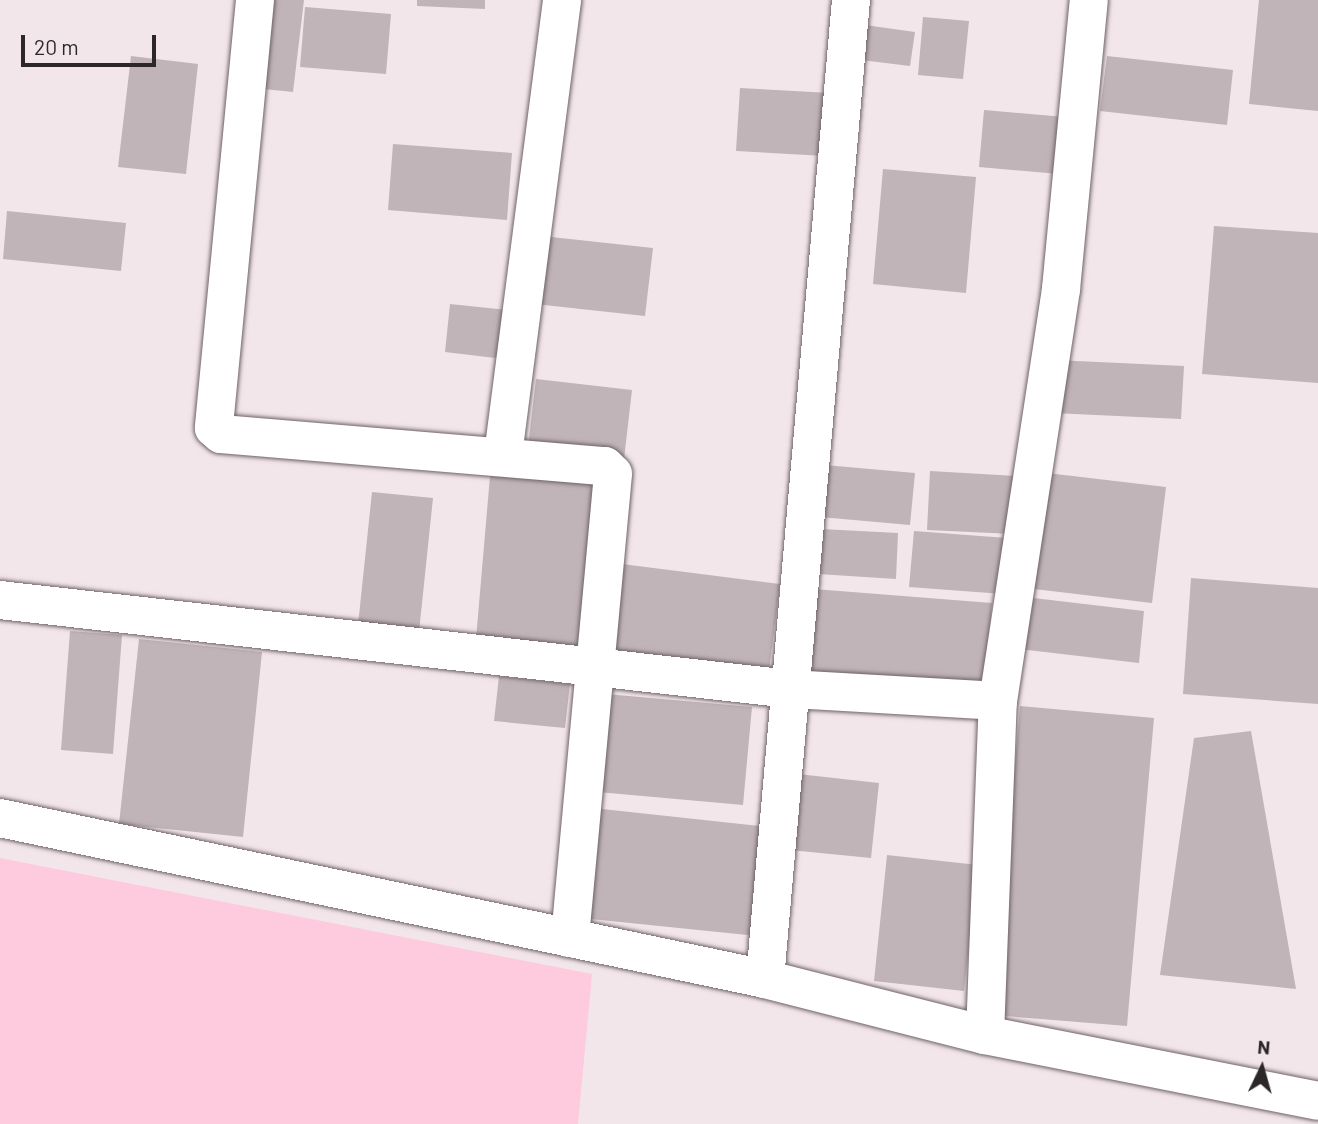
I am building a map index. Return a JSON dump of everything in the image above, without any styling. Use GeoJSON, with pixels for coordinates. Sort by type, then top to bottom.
{"type":"FeatureCollection","features":[{"type":"Feature","properties":{"kind":"street"},"geometry":{"type":"LineString","coordinates":[[256,0],[214,428],[221,434],[503,455],[605,466],[613,474],[591,667],[570,938]]}},
{"type":"Feature","properties":{"kind":"street"},"geometry":{"type":"LineString","coordinates":[[503,455],[562,0]]}},
{"type":"Feature","properties":{"kind":"street"},"geometry":{"type":"LineString","coordinates":[[765,979],[851,0]]}},
{"type":"Feature","properties":{"kind":"street"},"geometry":{"type":"LineString","coordinates":[[985,1035],[998,701],[1061,289],[1089,0]]}},
{"type":"Feature","properties":{"kind":"street"},"geometry":{"type":"LineString","coordinates":[[0,600],[790,689],[998,701]]}},
{"type":"Feature","properties":{"kind":"street"},"geometry":{"type":"LineString","coordinates":[[0,818],[765,979],[985,1035],[1318,1101]]}},
{"type":"Feature","properties":{"kind":"shaded area"},"geometry":{"type":"Polygon","coordinates":[[[0,858],[592,974],[578,1124],[0,1124],[0,858]]]}},
{"type":"Feature","properties":{"kind":"building"},"geometry":{"type":"Polygon","coordinates":[[[264,0],[304,0],[293,92],[253,88],[264,0]]]}},
{"type":"Feature","properties":{"kind":"building"},"geometry":{"type":"Polygon","coordinates":[[[417,0],[485,0],[485,9],[417,6],[417,0]]]}},
{"type":"Feature","properties":{"kind":"building"},"geometry":{"type":"Polygon","coordinates":[[[1259,0],[1318,0],[1318,111],[1249,104],[1259,0]]]}},
{"type":"Feature","properties":{"kind":"building"},"geometry":{"type":"Polygon","coordinates":[[[305,7],[391,14],[386,74],[300,67],[305,7]]]}},
{"type":"Feature","properties":{"kind":"building"},"geometry":{"type":"Polygon","coordinates":[[[923,17],[969,21],[963,79],[918,75],[923,17]]]}},
{"type":"Feature","properties":{"kind":"building"},"geometry":{"type":"Polygon","coordinates":[[[865,25],[915,32],[910,66],[861,60],[865,25]]]}},
{"type":"Feature","properties":{"kind":"building"},"geometry":{"type":"Polygon","coordinates":[[[131,56],[198,64],[186,174],[118,167],[131,56]]]}},
{"type":"Feature","properties":{"kind":"building"},"geometry":{"type":"Polygon","coordinates":[[[1107,56],[1233,70],[1227,125],[1100,111],[1107,56]]]}},
{"type":"Feature","properties":{"kind":"building"},"geometry":{"type":"Polygon","coordinates":[[[740,88],[830,93],[825,156],[736,151],[740,88]]]}},
{"type":"Feature","properties":{"kind":"building"},"geometry":{"type":"Polygon","coordinates":[[[984,110],[1076,118],[1071,175],[979,167],[984,110]]]}},
{"type":"Feature","properties":{"kind":"building"},"geometry":{"type":"Polygon","coordinates":[[[393,144],[512,153],[507,220],[388,210],[393,144]]]}},
{"type":"Feature","properties":{"kind":"building"},"geometry":{"type":"Polygon","coordinates":[[[883,169],[976,177],[966,293],[873,284],[883,169]]]}},
{"type":"Feature","properties":{"kind":"building"},"geometry":{"type":"Polygon","coordinates":[[[7,211],[126,223],[121,271],[3,259],[7,211]]]}},
{"type":"Feature","properties":{"kind":"building"},"geometry":{"type":"Polygon","coordinates":[[[1214,226],[1318,233],[1318,383],[1202,374],[1214,226]]]}},
{"type":"Feature","properties":{"kind":"building"},"geometry":{"type":"Polygon","coordinates":[[[542,236],[653,248],[645,316],[535,304],[542,236]]]}},
{"type":"Feature","properties":{"kind":"building"},"geometry":{"type":"Polygon","coordinates":[[[450,304],[517,311],[512,360],[445,352],[450,304]]]}},
{"type":"Feature","properties":{"kind":"building"},"geometry":{"type":"Polygon","coordinates":[[[1055,360],[1184,366],[1181,419],[1053,413],[1055,360]]]}},
{"type":"Feature","properties":{"kind":"building"},"geometry":{"type":"Polygon","coordinates":[[[536,379],[632,390],[624,459],[528,447],[536,379]]]}},
{"type":"Feature","properties":{"kind":"building"},"geometry":{"type":"Polygon","coordinates":[[[825,465],[915,473],[910,525],[820,517],[825,465]]]}},
{"type":"Feature","properties":{"kind":"building"},"geometry":{"type":"Polygon","coordinates":[[[930,471],[1016,476],[1013,534],[927,530],[930,471]]]}},
{"type":"Feature","properties":{"kind":"building"},"geometry":{"type":"Polygon","coordinates":[[[1047,473],[1166,487],[1152,603],[1034,589],[1047,473]]]}},
{"type":"Feature","properties":{"kind":"building"},"geometry":{"type":"Polygon","coordinates":[[[490,476],[603,485],[589,649],[476,639],[490,476]]]}},
{"type":"Feature","properties":{"kind":"building"},"geometry":{"type":"Polygon","coordinates":[[[372,492],[433,498],[419,632],[358,625],[372,492]]]}},
{"type":"Feature","properties":{"kind":"building"},"geometry":{"type":"Polygon","coordinates":[[[821,529],[898,533],[896,579],[818,574],[821,529]]]}},
{"type":"Feature","properties":{"kind":"building"},"geometry":{"type":"Polygon","coordinates":[[[914,531],[1007,538],[1003,594],[909,587],[914,531]]]}},
{"type":"Feature","properties":{"kind":"building"},"geometry":{"type":"Polygon","coordinates":[[[622,564],[780,584],[768,679],[610,660],[622,564]]]}},
{"type":"Feature","properties":{"kind":"building"},"geometry":{"type":"Polygon","coordinates":[[[1191,578],[1318,588],[1318,704],[1183,694],[1191,578]]]}},
{"type":"Feature","properties":{"kind":"building"},"geometry":{"type":"Polygon","coordinates":[[[814,589],[992,603],[985,689],[807,675],[814,589]]]}},
{"type":"Feature","properties":{"kind":"building"},"geometry":{"type":"Polygon","coordinates":[[[1025,597],[1144,611],[1139,663],[1019,649],[1025,597]]]}},
{"type":"Feature","properties":{"kind":"building"},"geometry":{"type":"Polygon","coordinates":[[[70,631],[122,635],[113,754],[61,750],[70,631]]]}},
{"type":"Feature","properties":{"kind":"building"},"geometry":{"type":"Polygon","coordinates":[[[139,639],[262,652],[243,837],[119,824],[139,639]]]}},
{"type":"Feature","properties":{"kind":"building"},"geometry":{"type":"Polygon","coordinates":[[[499,676],[570,684],[565,728],[494,721],[499,676]]]}},
{"type":"Feature","properties":{"kind":"building"},"geometry":{"type":"Polygon","coordinates":[[[606,694],[752,707],[743,805],[598,792],[606,694]]]}},
{"type":"Feature","properties":{"kind":"building"},"geometry":{"type":"Polygon","coordinates":[[[1020,706],[1154,718],[1127,1026],[993,1015],[1020,706]]]}},
{"type":"Feature","properties":{"kind":"building"},"geometry":{"type":"Polygon","coordinates":[[[1251,731],[1296,989],[1160,975],[1194,738],[1251,731]]]}},
{"type":"Feature","properties":{"kind":"building"},"geometry":{"type":"Polygon","coordinates":[[[798,774],[879,783],[871,858],[790,850],[798,774]]]}},
{"type":"Feature","properties":{"kind":"building"},"geometry":{"type":"Polygon","coordinates":[[[593,808],[769,827],[757,936],[581,918],[593,808]]]}},
{"type":"Feature","properties":{"kind":"building"},"geometry":{"type":"Polygon","coordinates":[[[887,855],[978,865],[964,991],[874,981],[887,855]]]}}]}
